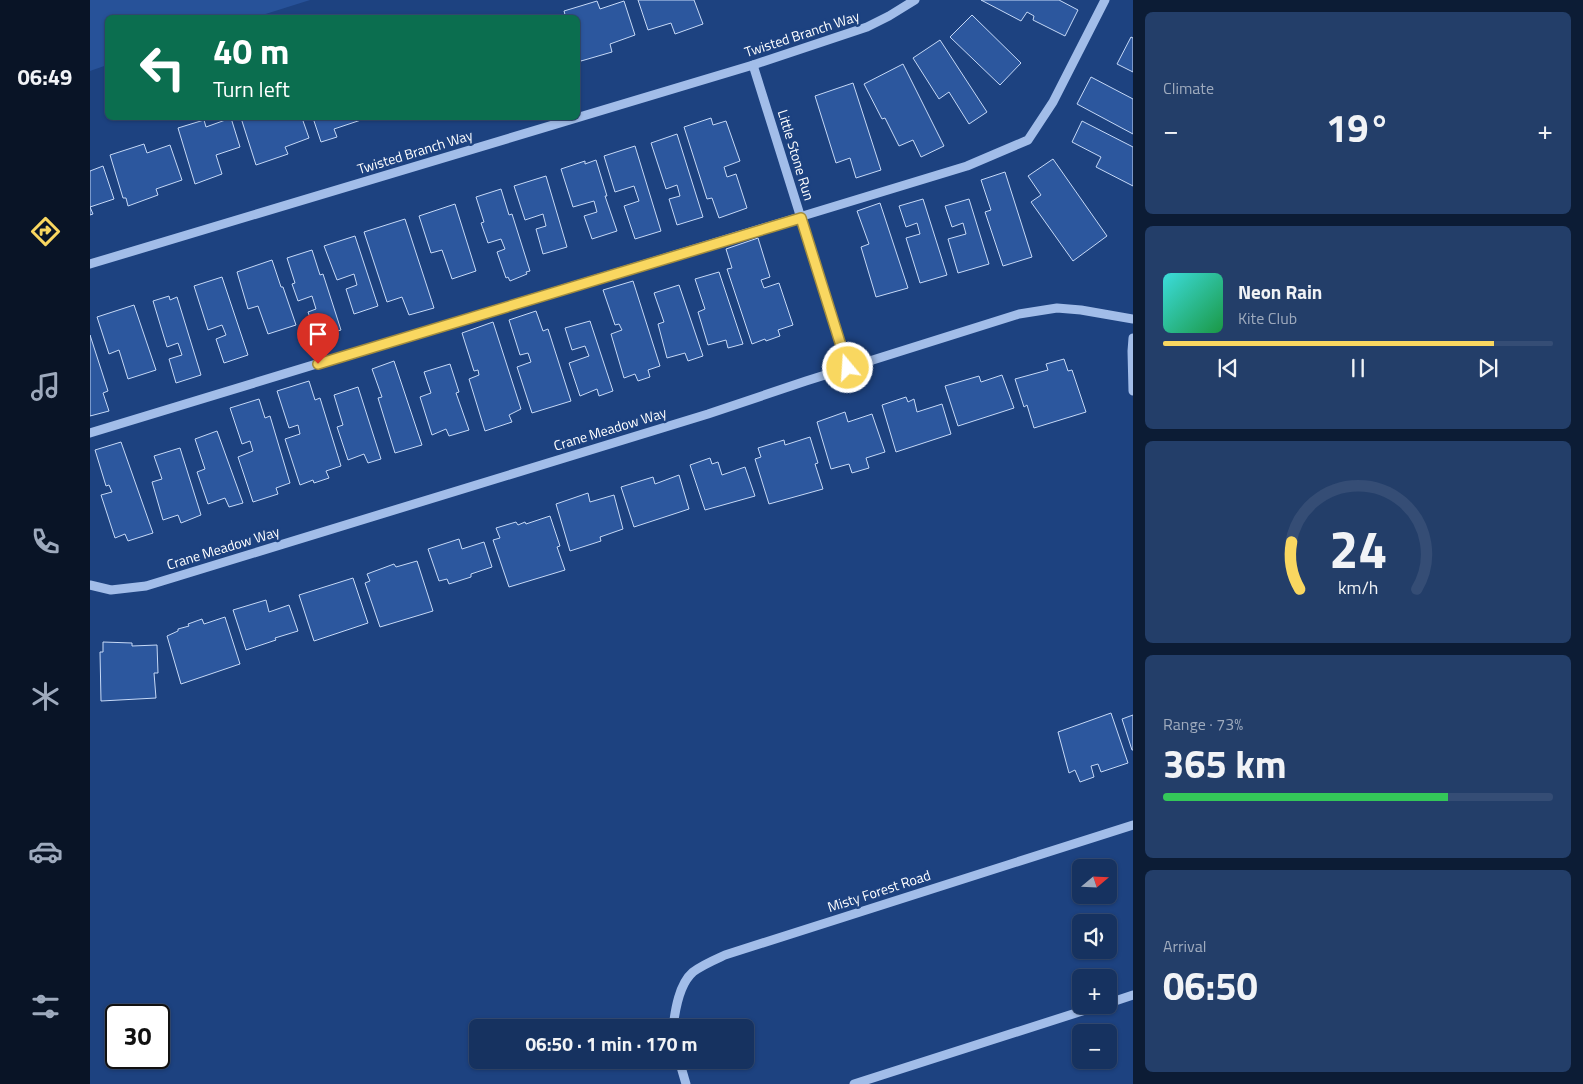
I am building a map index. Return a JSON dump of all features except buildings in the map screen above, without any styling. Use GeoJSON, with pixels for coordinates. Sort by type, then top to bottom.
{"type":"FeatureCollection","features":[{"type":"Feature","properties":{"kind":"street","name":"Twisted Branch Way"},"geometry":{"type":"LineString","coordinates":[[580,117],[753,65],[867,27],[914,0]]}},
{"type":"Feature","properties":{"kind":"street"},"geometry":{"type":"LineString","coordinates":[[90,433],[801,218],[967,166],[1028,140],[1053,102],[1104,0]]}},
{"type":"Feature","properties":{"kind":"street","name":"Little Stone Run"},"geometry":{"type":"LineString","coordinates":[[753,65],[848,368]]}},
{"type":"Feature","properties":{"kind":"street","name":"Twisted Branch Way"},"geometry":{"type":"LineString","coordinates":[[90,264],[570,120]]}},
{"type":"Feature","properties":{"kind":"street","name":"Crane Meadow Way"},"geometry":{"type":"LineString","coordinates":[[93,587],[111,590],[146,586],[708,414],[1006,318],[1038,310],[1057,308],[1133,318]]}},
{"type":"Feature","properties":{"kind":"street"},"geometry":{"type":"LineString","coordinates":[[1133,338],[1133,391]]}},
{"type":"Feature","properties":{"kind":"street","name":"Misty Forest Road"},"geometry":{"type":"LineString","coordinates":[[674,1019],[675,1007],[692,973],[724,955],[1133,825]]}},
{"type":"Feature","properties":{"kind":"street"},"geometry":{"type":"LineString","coordinates":[[1117,1000],[1133,995]]}},
{"type":"Feature","properties":{"kind":"street"},"geometry":{"type":"LineString","coordinates":[[854,1084],[1073,1014]]}},
{"type":"Feature","properties":{"kind":"street"},"geometry":{"type":"LineString","coordinates":[[682,1069],[686,1084]]}},
{"type":"Feature","properties":{"kind":"shaded area"},"geometry":{"type":"Polygon","coordinates":[[[90,0],[310,0],[262,15],[105,15],[105,66],[90,71],[90,0]]]}},
{"type":"Feature","properties":{"kind":"route"},"geometry":{"type":"LineString","coordinates":[[318,364],[801,218],[848,368]]}}]}
